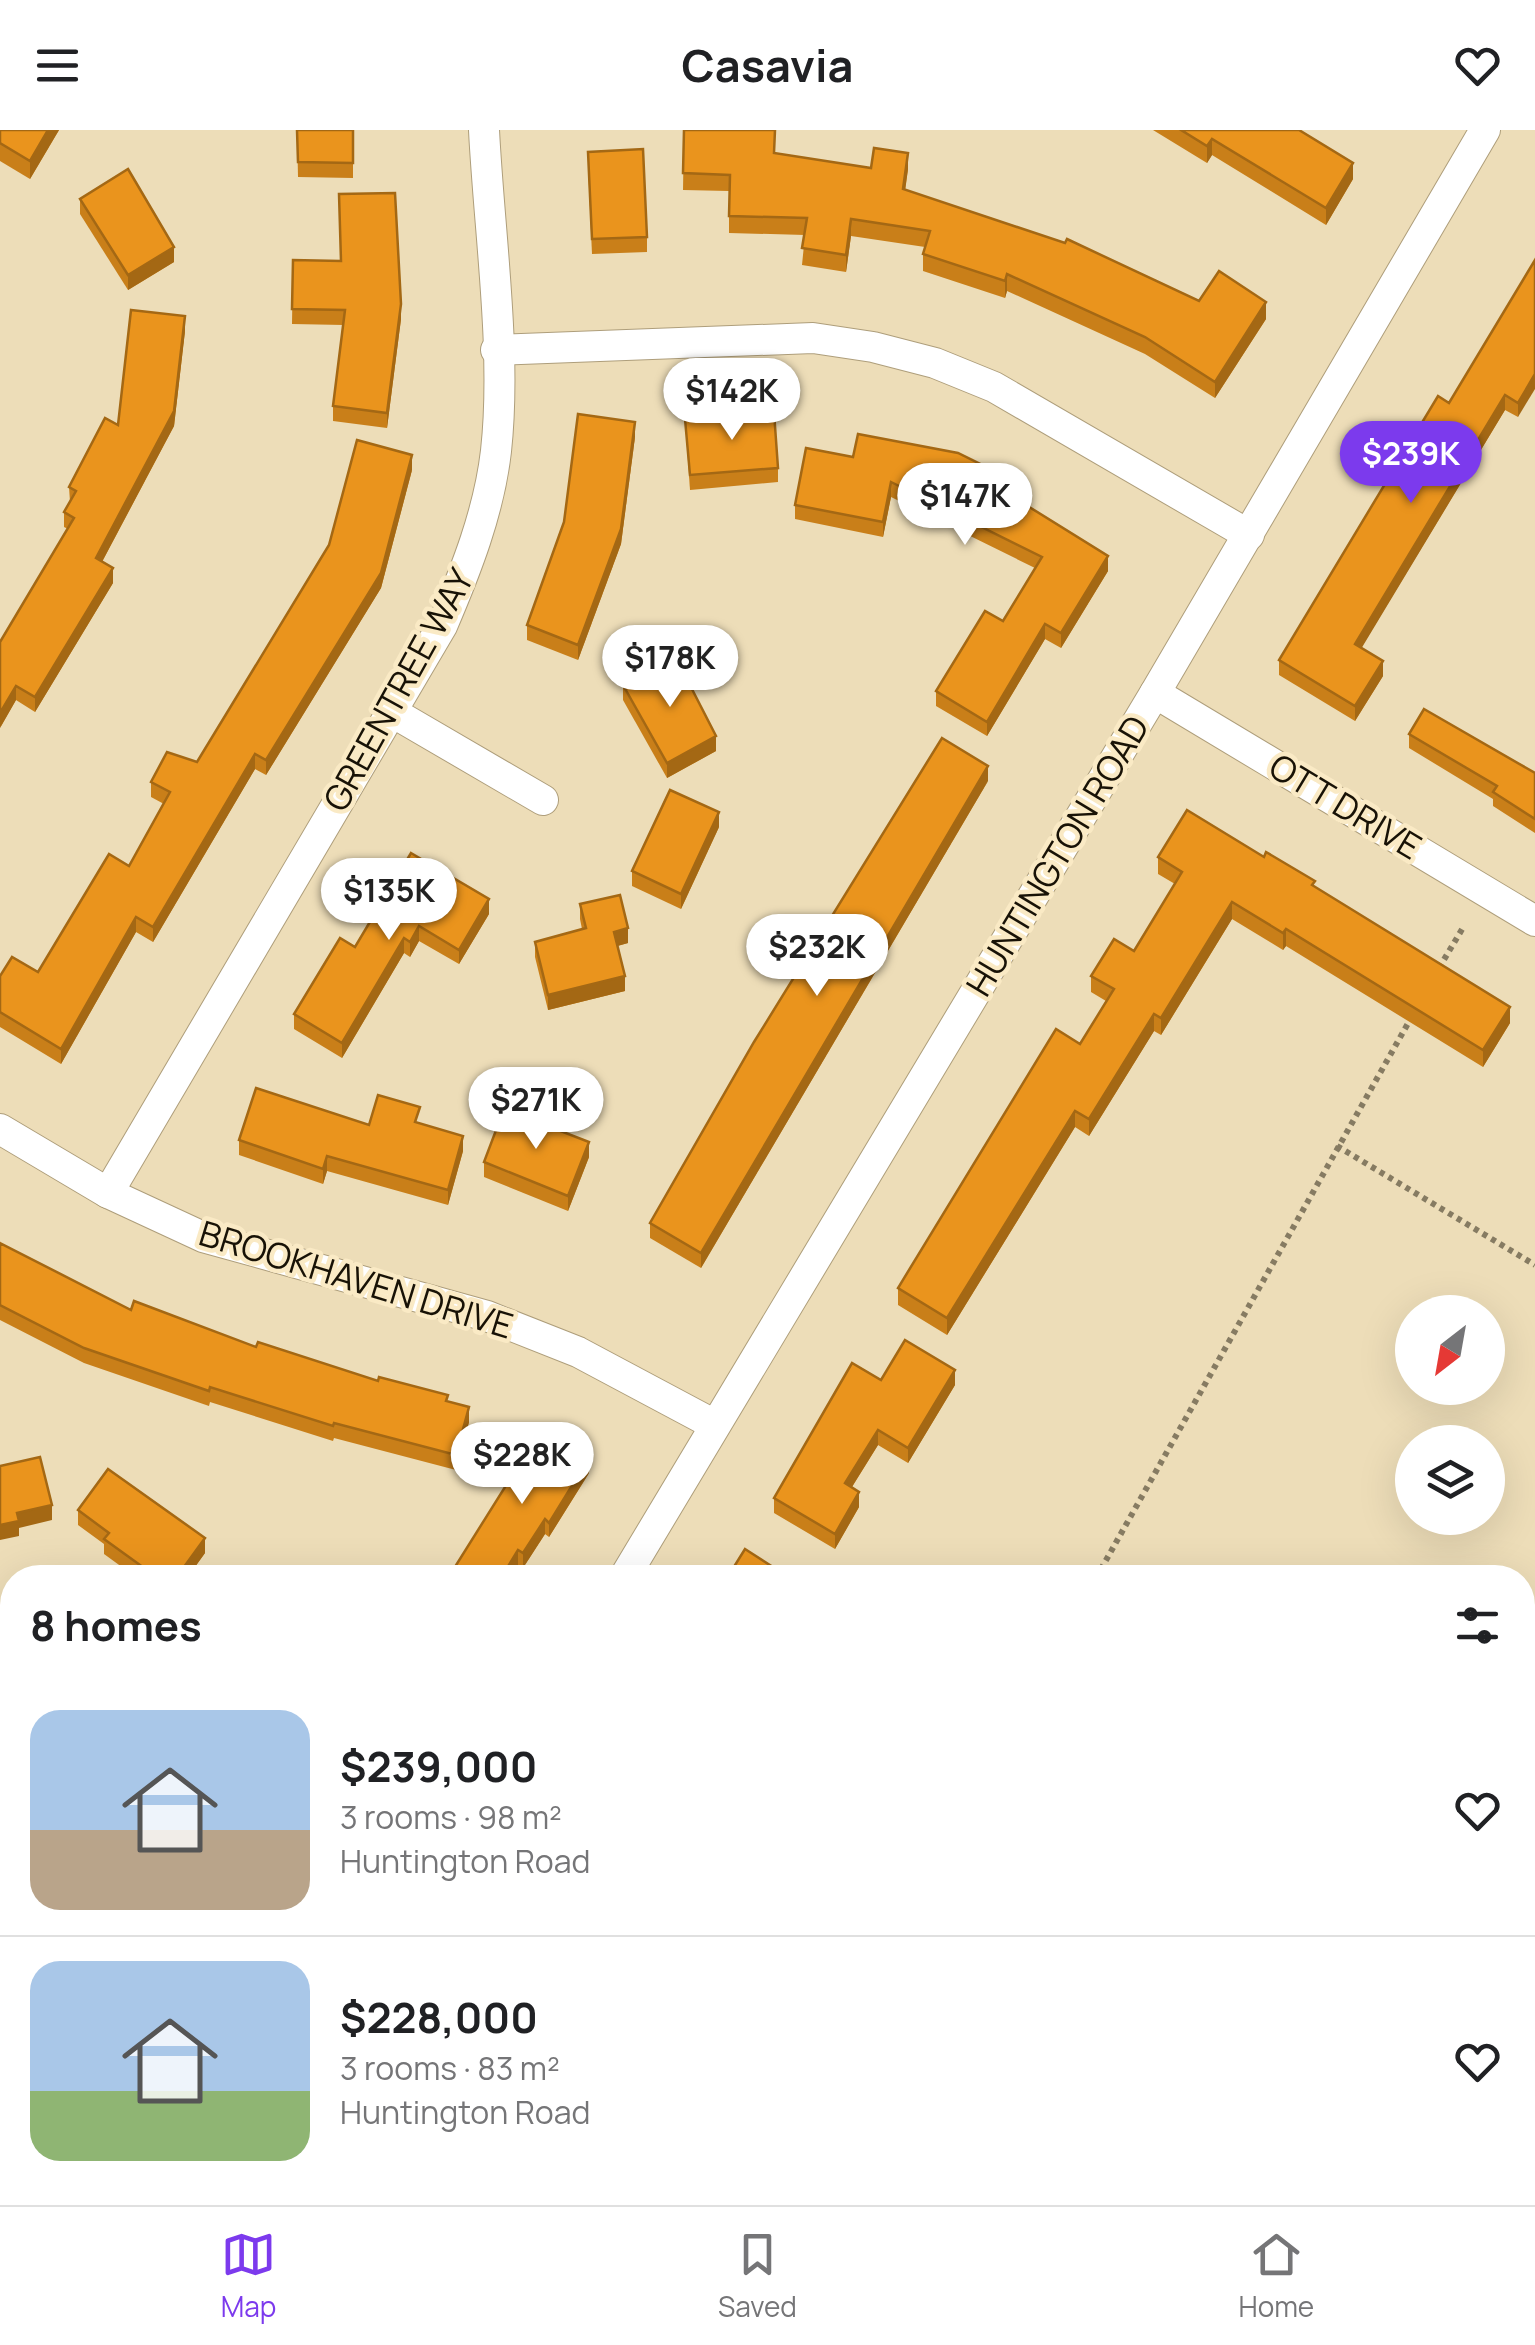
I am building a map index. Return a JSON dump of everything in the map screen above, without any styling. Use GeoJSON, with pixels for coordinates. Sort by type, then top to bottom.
{"type":"FeatureCollection","features":[{"type":"Feature","properties":{"kind":"street","name":"GREENTREE WAY"},"geometry":{"type":"LineString","coordinates":[[108,1193],[442,626],[474,552],[496,451],[496,350],[484,130]]}},
{"type":"Feature","properties":{"kind":"street","name":"HUNTINGTON ROAD"},"geometry":{"type":"LineString","coordinates":[[632,1565],[1155,694],[1482,131]]}},
{"type":"Feature","properties":{"kind":"street"},"geometry":{"type":"LineString","coordinates":[[496,350],[813,338],[873,348],[935,364],[994,387],[1075,430],[1249,535]]}},
{"type":"Feature","properties":{"kind":"street","name":"OTT DRIVE"},"geometry":{"type":"LineString","coordinates":[[1155,694],[1535,921]]}},
{"type":"Feature","properties":{"kind":"street"},"geometry":{"type":"LineString","coordinates":[[392,712],[543,800]]}},
{"type":"Feature","properties":{"kind":"street","name":"BROOKHAVEN DRIVE"},"geometry":{"type":"LineString","coordinates":[[0,1129],[108,1193],[203,1237],[487,1316],[578,1352],[715,1426]]}},
{"type":"Feature","properties":{"kind":"path"},"geometry":{"type":"LineString","coordinates":[[1434,976],[1464,926]]}},
{"type":"Feature","properties":{"kind":"path"},"geometry":{"type":"LineString","coordinates":[[1103,1565],[1415,1010]]}},
{"type":"Feature","properties":{"kind":"path"},"geometry":{"type":"LineString","coordinates":[[1337,1146],[1535,1265]]}},
{"type":"Feature","properties":{"kind":"building"},"geometry":{"type":"Polygon","coordinates":[[[0,130],[48,130],[30,161],[0,143],[0,130]]]}},
{"type":"Feature","properties":{"kind":"building"},"geometry":{"type":"Polygon","coordinates":[[[297,130],[353,130],[353,163],[298,162],[297,130]]]}},
{"type":"Feature","properties":{"kind":"building"},"geometry":{"type":"Polygon","coordinates":[[[684,130],[775,130],[774,153],[871,168],[874,148],[908,153],[903,189],[1065,243],[1067,239],[1199,301],[1219,271],[1266,302],[1215,382],[1145,337],[1007,274],[1005,281],[923,254],[930,231],[851,219],[846,255],[802,248],[807,218],[729,216],[730,175],[683,173],[684,130]]]}},
{"type":"Feature","properties":{"kind":"building"},"geometry":{"type":"Polygon","coordinates":[[[1181,130],[1299,130],[1353,163],[1326,208],[1212,139],[1207,146],[1181,130]]]}},
{"type":"Feature","properties":{"kind":"building"},"geometry":{"type":"Polygon","coordinates":[[[643,149],[647,237],[592,239],[588,152],[643,149]]]}},
{"type":"Feature","properties":{"kind":"building"},"geometry":{"type":"Polygon","coordinates":[[[128,169],[174,247],[128,275],[80,199],[128,169]]]}},
{"type":"Feature","properties":{"kind":"building"},"geometry":{"type":"Polygon","coordinates":[[[395,193],[401,304],[387,413],[333,406],[345,310],[292,309],[293,260],[341,261],[339,194],[395,193]]]}},
{"type":"Feature","properties":{"kind":"building"},"geometry":{"type":"Polygon","coordinates":[[[1535,260],[1535,374],[1518,403],[1505,395],[1355,644],[1383,661],[1355,706],[1279,660],[1438,396],[1449,403],[1535,260]]]}},
{"type":"Feature","properties":{"kind":"building"},"geometry":{"type":"Polygon","coordinates":[[[131,310],[185,316],[174,411],[96,558],[113,568],[35,697],[16,686],[0,713],[0,642],[74,518],[64,512],[76,491],[69,487],[105,418],[118,425],[131,310]]]}},
{"type":"Feature","properties":{"kind":"building"},"geometry":{"type":"Polygon","coordinates":[[[774,412],[778,468],[690,475],[685,419],[774,412]]]}},
{"type":"Feature","properties":{"kind":"building"},"geometry":{"type":"Polygon","coordinates":[[[578,414],[635,422],[621,529],[578,645],[527,625],[564,522],[578,414]]]}},
{"type":"Feature","properties":{"kind":"building"},"geometry":{"type":"Polygon","coordinates":[[[858,434],[958,453],[1025,486],[1018,500],[1108,556],[1061,633],[1045,624],[987,722],[936,691],[985,611],[1003,621],[1042,557],[891,482],[883,522],[795,505],[806,448],[853,457],[858,434]]]}},
{"type":"Feature","properties":{"kind":"building"},"geometry":{"type":"Polygon","coordinates":[[[357,440],[412,455],[381,573],[266,760],[255,754],[153,927],[136,917],[61,1049],[0,1012],[0,976],[12,957],[38,972],[109,854],[129,866],[170,792],[151,782],[167,752],[197,762],[329,545],[357,440]]]}},
{"type":"Feature","properties":{"kind":"building"},"geometry":{"type":"Polygon","coordinates":[[[675,656],[716,736],[667,763],[623,685],[675,656]]]}},
{"type":"Feature","properties":{"kind":"building"},"geometry":{"type":"Polygon","coordinates":[[[1424,709],[1535,773],[1535,819],[1493,792],[1497,786],[1409,734],[1424,709]]]}},
{"type":"Feature","properties":{"kind":"building"},"geometry":{"type":"Polygon","coordinates":[[[942,738],[988,766],[701,1253],[650,1223],[754,1042],[942,738]]]}},
{"type":"Feature","properties":{"kind":"building"},"geometry":{"type":"Polygon","coordinates":[[[670,790],[719,812],[681,894],[632,871],[670,790]]]}},
{"type":"Feature","properties":{"kind":"building"},"geometry":{"type":"Polygon","coordinates":[[[1187,810],[1264,857],[1266,852],[1315,881],[1312,885],[1510,1007],[1483,1050],[1286,929],[1283,933],[1232,902],[1161,1018],[1154,1014],[1089,1119],[1075,1111],[947,1318],[898,1288],[1056,1029],[1080,1044],[1114,989],[1091,976],[1114,939],[1134,951],[1182,872],[1158,857],[1187,810]]]}},
{"type":"Feature","properties":{"kind":"building"},"geometry":{"type":"Polygon","coordinates":[[[411,853],[489,899],[459,950],[419,926],[410,942],[404,938],[342,1043],[294,1014],[340,938],[355,947],[411,853]]]}},
{"type":"Feature","properties":{"kind":"building"},"geometry":{"type":"Polygon","coordinates":[[[620,895],[628,928],[614,932],[625,976],[548,995],[535,942],[586,928],[580,904],[620,895]]]}},
{"type":"Feature","properties":{"kind":"building"},"geometry":{"type":"Polygon","coordinates":[[[256,1088],[369,1125],[378,1095],[420,1107],[415,1122],[463,1136],[448,1190],[327,1156],[323,1169],[239,1140],[256,1088]]]}},
{"type":"Feature","properties":{"kind":"building"},"geometry":{"type":"Polygon","coordinates":[[[504,1109],[589,1142],[568,1196],[484,1162],[504,1109]]]}},
{"type":"Feature","properties":{"kind":"building"},"geometry":{"type":"Polygon","coordinates":[[[0,1243],[131,1310],[134,1301],[256,1347],[258,1342],[378,1381],[379,1377],[448,1395],[446,1401],[469,1407],[456,1455],[334,1423],[333,1426],[210,1387],[209,1391],[84,1348],[0,1305],[0,1243]]]}},
{"type":"Feature","properties":{"kind":"building"},"geometry":{"type":"Polygon","coordinates":[[[905,1340],[955,1370],[908,1448],[878,1430],[845,1483],[859,1492],[835,1534],[774,1498],[852,1363],[881,1380],[905,1340]]]}},
{"type":"Feature","properties":{"kind":"building"},"geometry":{"type":"Polygon","coordinates":[[[542,1428],[589,1458],[549,1523],[545,1519],[523,1553],[518,1550],[509,1565],[456,1565],[542,1428]]]}},
{"type":"Feature","properties":{"kind":"building"},"geometry":{"type":"Polygon","coordinates":[[[40,1457],[52,1505],[17,1513],[19,1521],[0,1525],[0,1466],[40,1457]]]}},
{"type":"Feature","properties":{"kind":"building"},"geometry":{"type":"Polygon","coordinates":[[[108,1469],[205,1538],[185,1565],[140,1565],[104,1539],[109,1533],[78,1510],[108,1469]]]}},
{"type":"Feature","properties":{"kind":"building"},"geometry":{"type":"Polygon","coordinates":[[[745,1549],[770,1565],[735,1565],[745,1549]]]}}]}
